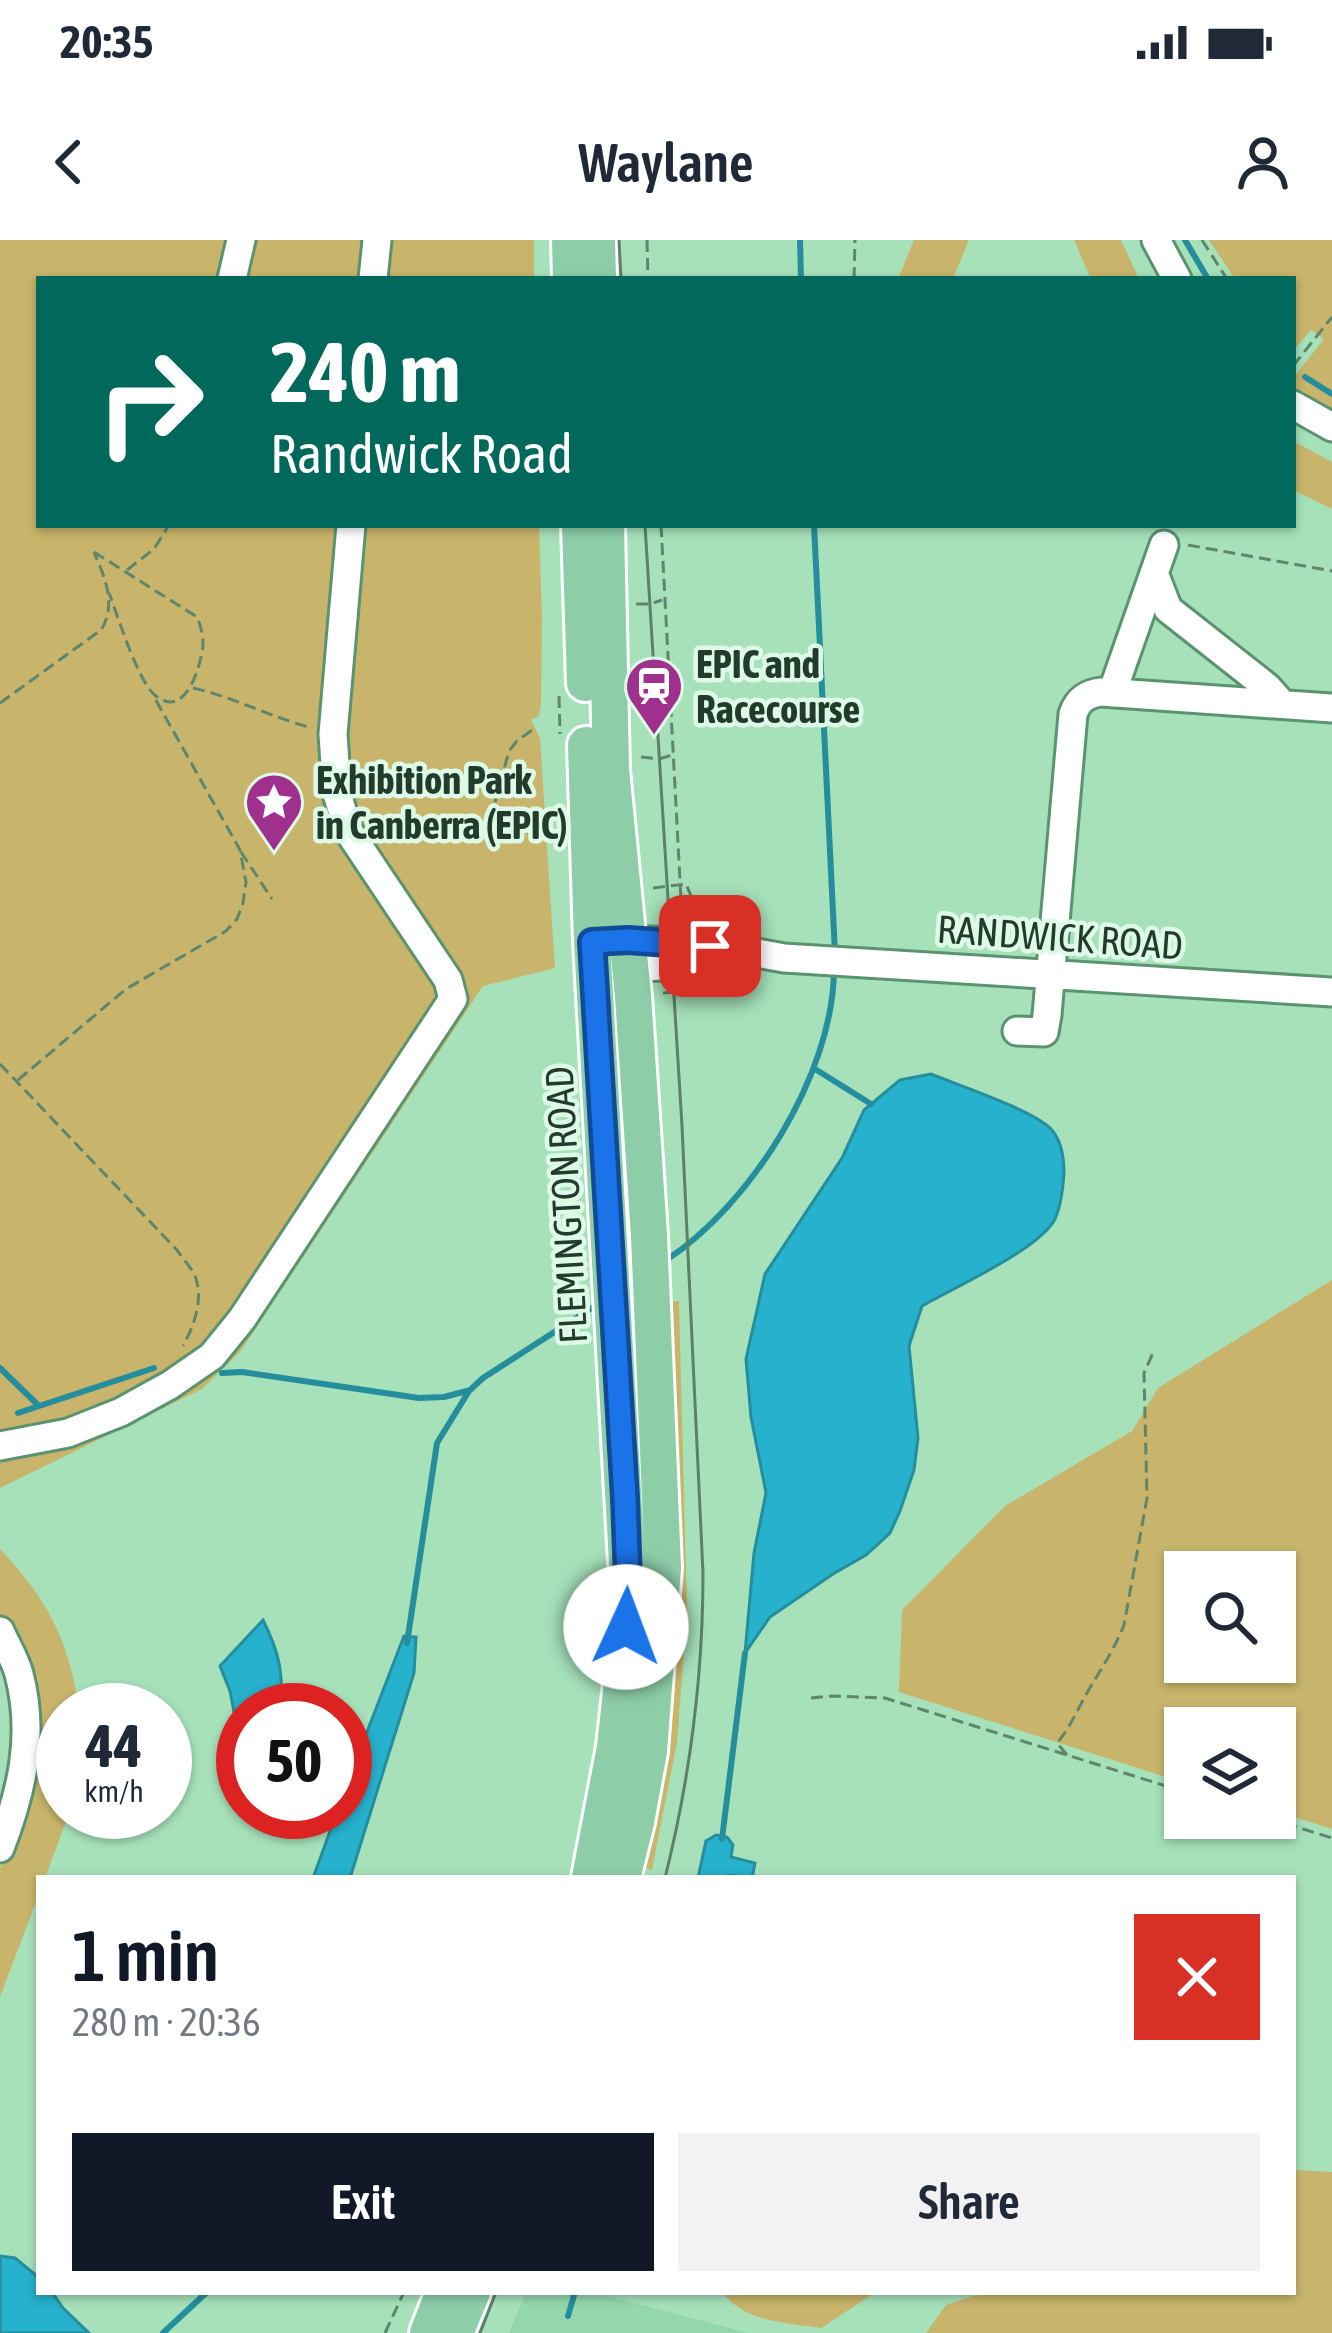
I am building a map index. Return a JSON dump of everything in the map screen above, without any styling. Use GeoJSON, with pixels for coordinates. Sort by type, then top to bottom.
{"type":"FeatureCollection","features":[{"type":"Feature","properties":{"kind":"main road"},"geometry":{"type":"LineString","coordinates":[[570,240],[571,276]]}},
{"type":"Feature","properties":{"kind":"main road"},"geometry":{"type":"LineString","coordinates":[[597,240],[598,276]]}},
{"type":"Feature","properties":{"kind":"main road","name":"FLEMINGTON ROAD"},"geometry":{"type":"LineString","coordinates":[[580,528],[616,962],[649,1234],[663,1568],[649,1750],[623,1875]]}},
{"type":"Feature","properties":{"kind":"main road","name":"FLEMINGTON ROAD"},"geometry":{"type":"LineString","coordinates":[[591,1875],[615,1747],[627,1604],[611,1254],[616,962],[607,528]]}},
{"type":"Feature","properties":{"kind":"main road"},"geometry":{"type":"LineString","coordinates":[[428,2333],[443,2295]]}},
{"type":"Feature","properties":{"kind":"main road"},"geometry":{"type":"LineString","coordinates":[[455,2333],[471,2295]]}},
{"type":"Feature","properties":{"kind":"street"},"geometry":{"type":"LineString","coordinates":[[233,276],[241,240]]}},
{"type":"Feature","properties":{"kind":"street"},"geometry":{"type":"LineString","coordinates":[[373,276],[377,240]]}},
{"type":"Feature","properties":{"kind":"street"},"geometry":{"type":"LineString","coordinates":[[1156,240],[1175,276]]}},
{"type":"Feature","properties":{"kind":"street"},"geometry":{"type":"LineString","coordinates":[[1296,407],[1332,427]]}},
{"type":"Feature","properties":{"kind":"street"},"geometry":{"type":"LineString","coordinates":[[0,1446],[68,1432],[121,1412],[212,1356],[242,1319],[453,999],[448,980],[349,832],[337,794],[333,734],[351,528]]}},
{"type":"Feature","properties":{"kind":"street"},"geometry":{"type":"LineString","coordinates":[[1112,694],[1154,573],[1174,544]]}},
{"type":"Feature","properties":{"kind":"street"},"geometry":{"type":"LineString","coordinates":[[1154,573],[1168,609],[1282,704]]}},
{"type":"Feature","properties":{"kind":"street"},"geometry":{"type":"LineString","coordinates":[[1018,1031],[1044,1032],[1073,714],[1078,703],[1088,695],[1112,694],[1332,708]]}},
{"type":"Feature","properties":{"kind":"street","name":"RANDWICK ROAD"},"geometry":{"type":"LineString","coordinates":[[616,962],[737,949],[795,959],[1332,992]]}},
{"type":"Feature","properties":{"kind":"street"},"geometry":{"type":"LineString","coordinates":[[0,1631],[18,1671],[27,1724],[25,1766],[0,1848]]}},
{"type":"Feature","properties":{"kind":"path"},"geometry":{"type":"LineString","coordinates":[[647,240],[648,276]]}},
{"type":"Feature","properties":{"kind":"path"},"geometry":{"type":"LineString","coordinates":[[854,276],[855,240]]}},
{"type":"Feature","properties":{"kind":"path"},"geometry":{"type":"LineString","coordinates":[[1202,240],[1225,276]]}},
{"type":"Feature","properties":{"kind":"path"},"geometry":{"type":"LineString","coordinates":[[1296,362],[1332,316]]}},
{"type":"Feature","properties":{"kind":"path"},"geometry":{"type":"LineString","coordinates":[[1296,355],[1299,358]]}},
{"type":"Feature","properties":{"kind":"path"},"geometry":{"type":"LineString","coordinates":[[125,571],[154,549],[167,528]]}},
{"type":"Feature","properties":{"kind":"path"},"geometry":{"type":"LineString","coordinates":[[616,962],[686,991],[661,528]]}},
{"type":"Feature","properties":{"kind":"path"},"geometry":{"type":"LineString","coordinates":[[1174,544],[1332,571]]}},
{"type":"Feature","properties":{"kind":"path"},"geometry":{"type":"LineString","coordinates":[[153,695],[174,700],[191,688],[203,640],[197,617],[94,552],[142,678],[272,899]]}},
{"type":"Feature","properties":{"kind":"path"},"geometry":{"type":"LineString","coordinates":[[0,703],[101,630],[110,616],[109,592]]}},
{"type":"Feature","properties":{"kind":"path"},"geometry":{"type":"LineString","coordinates":[[629,601],[650,604],[665,599]]}},
{"type":"Feature","properties":{"kind":"path"},"geometry":{"type":"LineString","coordinates":[[191,688],[227,695],[281,719],[333,734]]}},
{"type":"Feature","properties":{"kind":"path"},"geometry":{"type":"LineString","coordinates":[[478,834],[492,813],[508,751],[535,728]]}},
{"type":"Feature","properties":{"kind":"path"},"geometry":{"type":"LineString","coordinates":[[638,756],[648,760],[674,754]]}},
{"type":"Feature","properties":{"kind":"path"},"geometry":{"type":"LineString","coordinates":[[18,1080],[125,988],[226,931],[243,903],[246,882],[240,850]]}},
{"type":"Feature","properties":{"kind":"path"},"geometry":{"type":"LineString","coordinates":[[0,1064],[177,1250],[196,1278],[194,1322],[178,1354]]}},
{"type":"Feature","properties":{"kind":"path"},"geometry":{"type":"LineString","coordinates":[[1067,1755],[1058,1743],[1124,1625],[1147,1498],[1144,1373],[1153,1353]]}},
{"type":"Feature","properties":{"kind":"path"},"geometry":{"type":"LineString","coordinates":[[811,1698],[885,1698],[1164,1785]]}},
{"type":"Feature","properties":{"kind":"path"},"geometry":{"type":"LineString","coordinates":[[1296,1827],[1332,1838]]}},
{"type":"Feature","properties":{"kind":"path"},"geometry":{"type":"LineString","coordinates":[[386,2333],[403,2295]]}},
{"type":"Feature","properties":{"kind":"shaded area","name":"Exhibition Park in Canberra (EPIC)"},"geometry":{"type":"Polygon","coordinates":[[[0,240],[534,240],[534,276],[36,276],[36,528],[539,528],[541,703],[539,716],[531,720],[540,738],[555,968],[483,986],[240,1352],[202,1389],[0,1488],[0,240]]]}},
{"type":"Feature","properties":{"kind":"shaded area"},"geometry":{"type":"Polygon","coordinates":[[[914,240],[969,240],[954,276],[899,276],[914,240]]]}},
{"type":"Feature","properties":{"kind":"shaded area"},"geometry":{"type":"Polygon","coordinates":[[[1074,240],[1121,240],[1138,276],[1090,276],[1074,240]]]}},
{"type":"Feature","properties":{"kind":"shaded area"},"geometry":{"type":"Polygon","coordinates":[[[1209,240],[1332,240],[1332,421],[1296,402],[1296,374],[1324,339],[1311,330],[1296,348],[1296,276],[1233,276],[1209,240]]]}},
{"type":"Feature","properties":{"kind":"shaded area"},"geometry":{"type":"Polygon","coordinates":[[[1296,443],[1332,462],[1332,509],[1296,491],[1296,443]]]}},
{"type":"Feature","properties":{"kind":"shaded area"},"geometry":{"type":"Polygon","coordinates":[[[1332,1280],[1332,1829],[1296,1818],[1296,1707],[1164,1707],[1164,1776],[899,1692],[902,1610],[1005,1506],[1132,1431],[1158,1388],[1332,1280]]]}},
{"type":"Feature","properties":{"kind":"shaded area"},"geometry":{"type":"Polygon","coordinates":[[[679,1301],[687,1613],[677,1742],[652,1870],[642,1867],[666,1732],[677,1606],[671,1302],[679,1301]]]}},
{"type":"Feature","properties":{"kind":"shaded area"},"geometry":{"type":"Polygon","coordinates":[[[0,1549],[54,1622],[73,1683],[36,1683],[36,1839],[59,1839],[46,1875],[36,1875],[36,1902],[0,1997],[0,1869],[23,1810],[0,1549]]]}},
{"type":"Feature","properties":{"kind":"shaded area"},"geometry":{"type":"Polygon","coordinates":[[[1296,2170],[1332,2172],[1332,2333],[926,2333],[946,2305],[976,2295],[1296,2295],[1296,2170]]]}},
{"type":"Feature","properties":{"kind":"shaded area"},"geometry":{"type":"Polygon","coordinates":[[[525,2295],[603,2295],[748,2333],[509,2333],[525,2295]]]}},
{"type":"Feature","properties":{"kind":"shaded area"},"geometry":{"type":"Polygon","coordinates":[[[725,2295],[871,2295],[821,2328],[754,2315],[725,2295]]]}},
{"type":"Feature","properties":{"kind":"water"},"geometry":{"type":"Polygon","coordinates":[[[931,1074],[1012,1106],[1051,1129],[1064,1161],[1057,1214],[1032,1243],[922,1306],[909,1346],[918,1438],[914,1470],[890,1533],[866,1555],[770,1617],[745,1653],[754,1553],[766,1493],[751,1417],[746,1359],[765,1274],[842,1158],[864,1110],[900,1080],[931,1074]]]}},
{"type":"Feature","properties":{"kind":"water"},"geometry":{"type":"Polygon","coordinates":[[[263,1620],[281,1683],[227,1683],[220,1666],[263,1620]]]}},
{"type":"Feature","properties":{"kind":"water"},"geometry":{"type":"Polygon","coordinates":[[[404,1636],[416,1637],[414,1673],[372,1808],[372,1719],[404,1636]]]}},
{"type":"Feature","properties":{"kind":"water"},"geometry":{"type":"Polygon","coordinates":[[[716,1835],[727,1837],[733,1845],[731,1857],[755,1863],[753,1875],[699,1875],[706,1841],[716,1835]]]}},
{"type":"Feature","properties":{"kind":"water"},"geometry":{"type":"Polygon","coordinates":[[[327,1839],[362,1839],[351,1875],[314,1875],[327,1839]]]}},
{"type":"Feature","properties":{"kind":"water"},"geometry":{"type":"Polygon","coordinates":[[[0,2256],[15,2258],[36,2275],[36,2295],[54,2295],[89,2333],[0,2333],[0,2256]]]}},
{"type":"Feature","properties":{"kind":"waterway"},"geometry":{"type":"LineString","coordinates":[[800,240],[801,276]]}},
{"type":"Feature","properties":{"kind":"waterway"},"geometry":{"type":"LineString","coordinates":[[1185,240],[1206,276]]}},
{"type":"Feature","properties":{"kind":"waterway"},"geometry":{"type":"LineString","coordinates":[[1305,377],[1332,394]]}},
{"type":"Feature","properties":{"kind":"waterway"},"geometry":{"type":"LineString","coordinates":[[814,528],[835,953]]}},
{"type":"Feature","properties":{"kind":"waterway"},"geometry":{"type":"LineString","coordinates":[[665,1261],[727,1207],[781,1134],[819,1053],[834,972]]}},
{"type":"Feature","properties":{"kind":"waterway"},"geometry":{"type":"LineString","coordinates":[[815,1069],[871,1104]]}},
{"type":"Feature","properties":{"kind":"waterway"},"geometry":{"type":"LineString","coordinates":[[407,1643],[437,1443],[469,1391],[483,1378],[598,1304]]}},
{"type":"Feature","properties":{"kind":"waterway"},"geometry":{"type":"LineString","coordinates":[[0,1368],[39,1406]]}},
{"type":"Feature","properties":{"kind":"waterway"},"geometry":{"type":"LineString","coordinates":[[18,1413],[154,1368]]}},
{"type":"Feature","properties":{"kind":"waterway"},"geometry":{"type":"LineString","coordinates":[[222,1373],[419,1398],[467,1391]]}},
{"type":"Feature","properties":{"kind":"waterway"},"geometry":{"type":"LineString","coordinates":[[722,1839],[745,1653]]}},
{"type":"Feature","properties":{"kind":"waterway"},"geometry":{"type":"LineString","coordinates":[[163,2333],[204,2295]]}},
{"type":"Feature","properties":{"kind":"waterway"},"geometry":{"type":"LineString","coordinates":[[568,2316],[574,2295]]}},
{"type":"Feature","properties":{"kind":"tram line"},"geometry":{"type":"LineString","coordinates":[[619,240],[621,276]]}},
{"type":"Feature","properties":{"kind":"tram line"},"geometry":{"type":"LineString","coordinates":[[645,528],[682,1126],[703,1573],[693,1727],[666,1875]]}},
{"type":"Feature","properties":{"kind":"tram line"},"geometry":{"type":"LineString","coordinates":[[480,2333],[495,2295]]}},
{"type":"Feature","properties":{"kind":"place","name":"EPIC and Racecourse"},"geometry":{"type":"Point","coordinates":[654,737]}},
{"type":"Feature","properties":{"kind":"place","name":"Exhibition Park in Canberra (EPIC)"},"geometry":{"type":"Point","coordinates":[274,853]}},
{"type":"Feature","properties":{"kind":"route"},"geometry":{"type":"LineString","coordinates":[[626,1627],[625,1498],[592,942],[710,946]]}}]}
